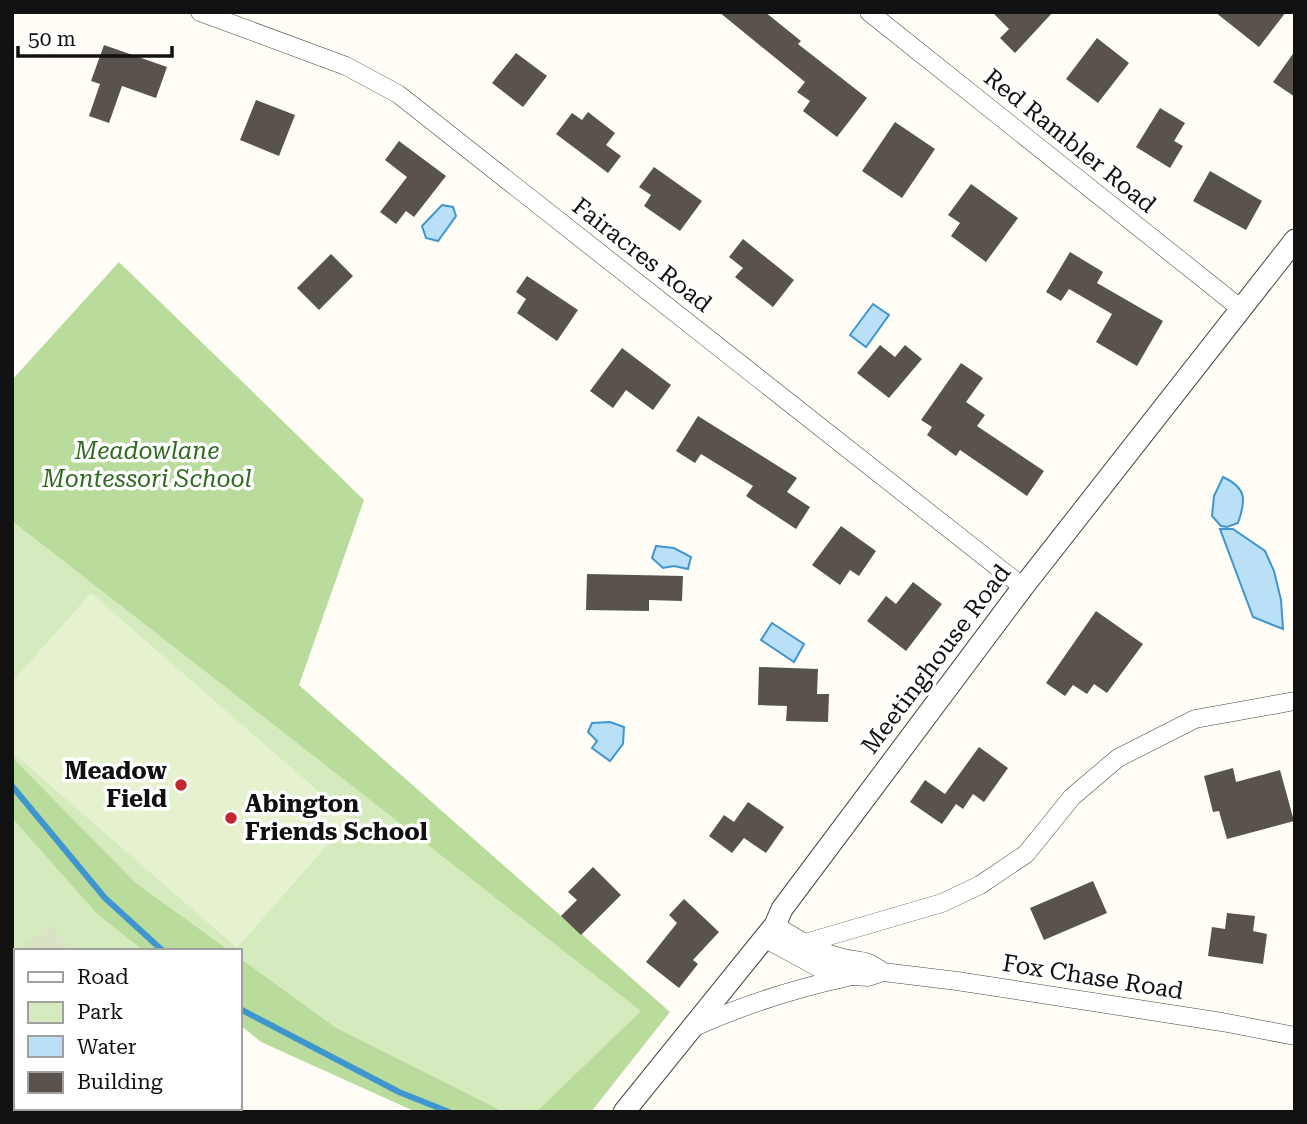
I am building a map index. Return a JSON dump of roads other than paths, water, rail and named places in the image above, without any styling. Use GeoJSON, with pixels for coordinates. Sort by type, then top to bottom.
{"type":"FeatureCollection","features":[{"type":"Feature","properties":{"kind":"street","name":"Fairacres Road"},"geometry":{"type":"LineString","coordinates":[[200,12],[346,66],[398,94],[1023,587]]}},
{"type":"Feature","properties":{"kind":"street","name":"Red Rambler Road"},"geometry":{"type":"LineString","coordinates":[[869,12],[1240,308]]}},
{"type":"Feature","properties":{"kind":"street","name":"Meetinghouse Road"},"geometry":{"type":"LineString","coordinates":[[624,1112],[769,931],[782,909],[1023,587],[1295,240]]}},
{"type":"Feature","properties":{"kind":"street"},"geometry":{"type":"LineString","coordinates":[[805,943],[942,903],[980,885],[1026,854],[1072,797],[1118,758],[1195,719],[1295,701]]}},
{"type":"Feature","properties":{"kind":"street","name":"Fox Chase Road"},"geometry":{"type":"LineString","coordinates":[[769,931],[837,957],[869,961],[883,972]]}},
{"type":"Feature","properties":{"kind":"street","name":"Fox Chase Road"},"geometry":{"type":"LineString","coordinates":[[769,931],[821,968],[852,976],[868,977],[883,972],[1051,994],[1295,1036]]}},
{"type":"Feature","properties":{"kind":"street","name":"Fox Chase Road"},"geometry":{"type":"LineString","coordinates":[[688,1029],[741,1006],[852,976]]}},
{"type":"Feature","properties":{"kind":"water"},"geometry":{"type":"Polygon","coordinates":[[[442,205],[453,207],[456,216],[438,241],[426,238],[422,226],[442,205]]]}},
{"type":"Feature","properties":{"kind":"water"},"geometry":{"type":"Polygon","coordinates":[[[873,304],[889,315],[866,347],[850,335],[873,304]]]}},
{"type":"Feature","properties":{"kind":"water"},"geometry":{"type":"Polygon","coordinates":[[[1223,477],[1237,486],[1243,501],[1238,523],[1227,527],[1221,526],[1212,516],[1214,496],[1223,477]]]}},
{"type":"Feature","properties":{"kind":"water"},"geometry":{"type":"Polygon","coordinates":[[[1220,529],[1233,529],[1265,551],[1274,571],[1281,600],[1283,629],[1253,617],[1220,529]]]}},
{"type":"Feature","properties":{"kind":"water"},"geometry":{"type":"Polygon","coordinates":[[[656,546],[674,548],[691,557],[688,569],[674,566],[663,568],[652,558],[656,546]]]}},
{"type":"Feature","properties":{"kind":"water"},"geometry":{"type":"Polygon","coordinates":[[[772,623],[804,644],[794,662],[761,640],[772,623]]]}},
{"type":"Feature","properties":{"kind":"water"},"geometry":{"type":"Polygon","coordinates":[[[610,722],[624,727],[623,744],[610,761],[592,748],[597,741],[588,732],[592,723],[610,722]]]}},
{"type":"Feature","properties":{"kind":"waterway"},"geometry":{"type":"LineString","coordinates":[[12,786],[105,898],[161,949]]}},
{"type":"Feature","properties":{"kind":"waterway"},"geometry":{"type":"LineString","coordinates":[[242,1010],[399,1092],[449,1112]]}},
{"type":"Feature","properties":{"kind":"place","name":"Meadow Field"},"geometry":{"type":"Point","coordinates":[181,785]}},
{"type":"Feature","properties":{"kind":"place","name":"Abington Friends School"},"geometry":{"type":"Point","coordinates":[231,818]}},
{"type":"Feature","properties":{"kind":"park label","name":"Meadowlane Montessori School"},"geometry":{"type":"Point","coordinates":[147,465]}}]}
